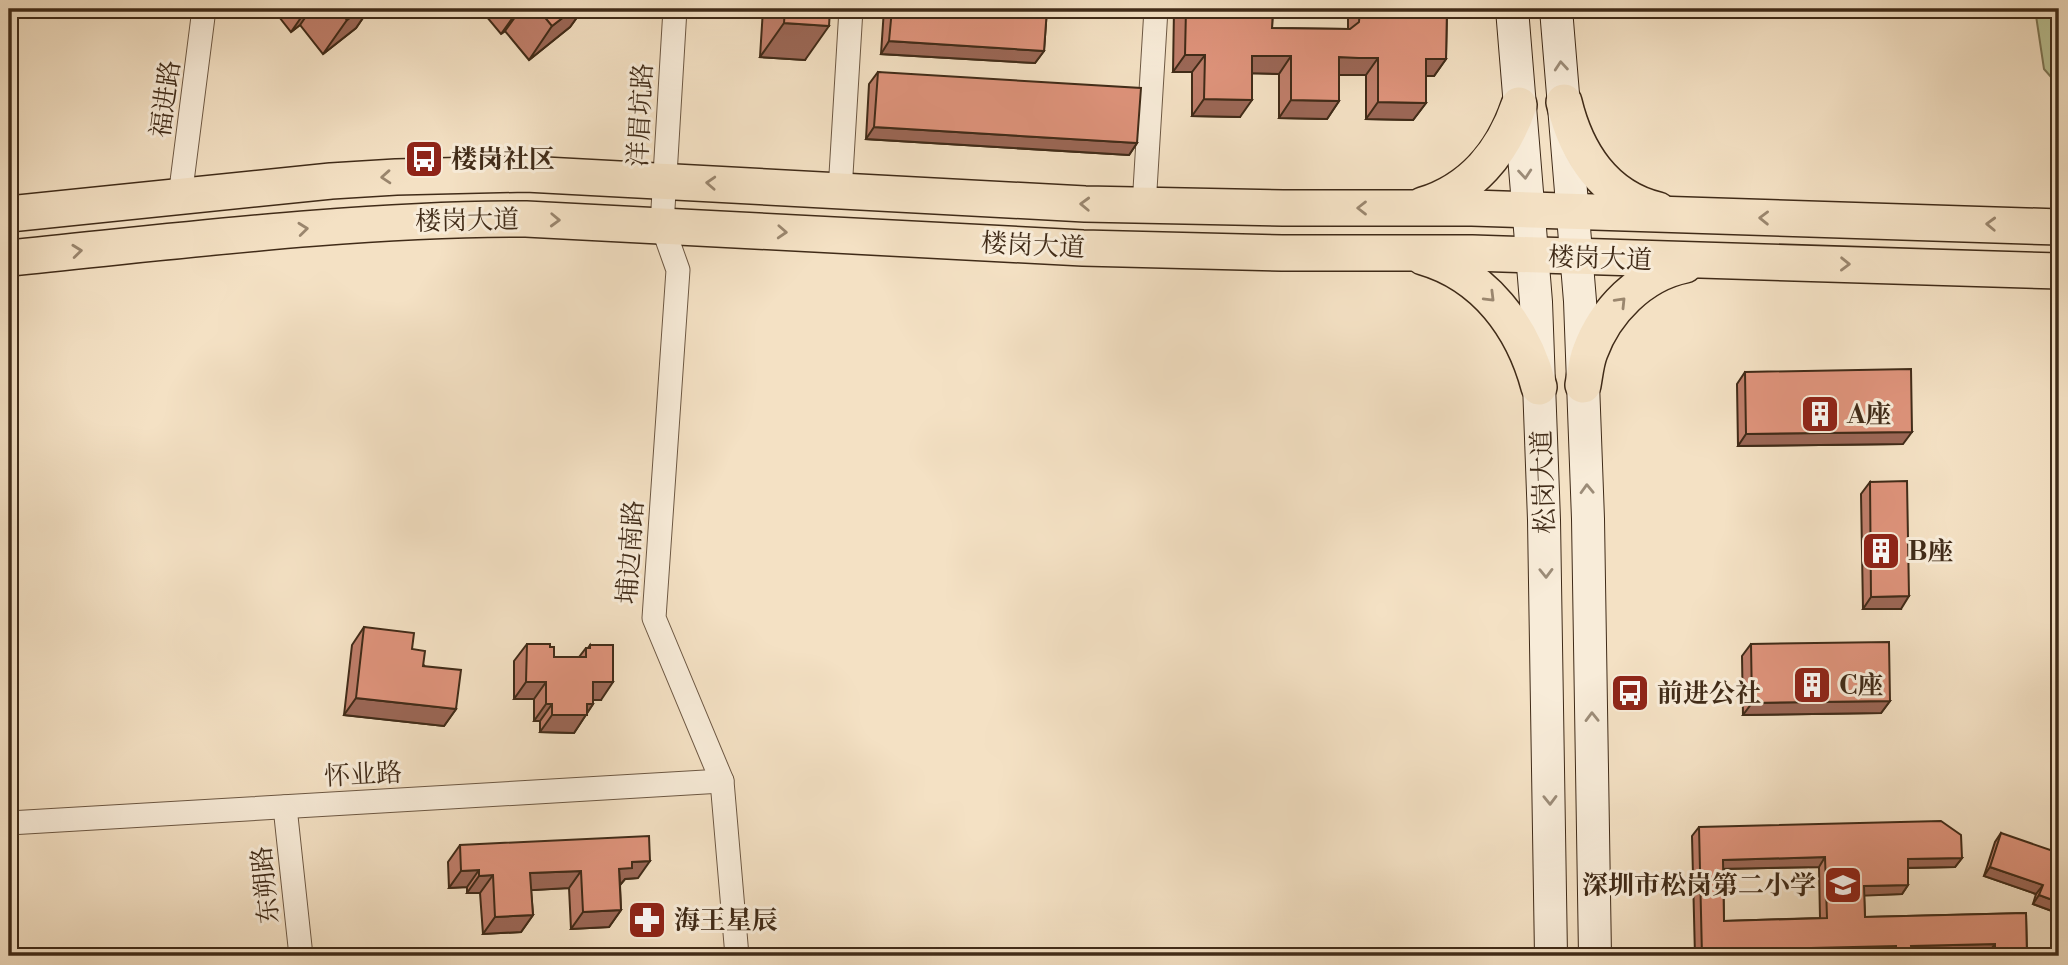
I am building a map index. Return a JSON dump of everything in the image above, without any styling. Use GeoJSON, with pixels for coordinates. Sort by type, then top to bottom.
{"type":"FeatureCollection","features":[{"type":"Feature","properties":{"kind":"main road","name":"松岗大道"},"geometry":{"type":"LineString","coordinates":[[1511,9],[1532,255],[1539,387],[1545,533],[1551,956]]}},
{"type":"Feature","properties":{"kind":"main road","name":"松岗大道"},"geometry":{"type":"LineString","coordinates":[[1556,9],[1577,257],[1583,385],[1588,519],[1595,956]]}},
{"type":"Feature","properties":{"kind":"main road"},"geometry":{"type":"LineString","coordinates":[[1564,102],[1571,129],[1583,155],[1601,177],[1624,195],[1650,208],[1668,213],[1706,216]]}},
{"type":"Feature","properties":{"kind":"main road"},"geometry":{"type":"LineString","coordinates":[[1413,208],[1449,195],[1480,171],[1504,141],[1520,105]]}},
{"type":"Feature","properties":{"kind":"main road","name":"楼岗大道"},"geometry":{"type":"LineString","coordinates":[[9,214],[331,181],[526,174],[1144,206],[1413,208],[2059,227]]}},
{"type":"Feature","properties":{"kind":"main road","name":"楼岗大道"},"geometry":{"type":"LineString","coordinates":[[9,258],[398,221],[526,219],[1083,248],[1532,255],[2059,271]]}},
{"type":"Feature","properties":{"kind":"main road"},"geometry":{"type":"LineString","coordinates":[[1409,253],[1447,266],[1494,301],[1523,341],[1539,387]]}},
{"type":"Feature","properties":{"kind":"main road"},"geometry":{"type":"LineString","coordinates":[[1583,385],[1589,354],[1602,324],[1622,299],[1647,280],[1677,267],[1708,261]]}},
{"type":"Feature","properties":{"kind":"street","name":"福进路"},"geometry":{"type":"LineString","coordinates":[[180,197],[204,9]]}},
{"type":"Feature","properties":{"kind":"street","name":"洋眉坑路"},"geometry":{"type":"LineString","coordinates":[[662,225],[674,9]]}},
{"type":"Feature","properties":{"kind":"street"},"geometry":{"type":"LineString","coordinates":[[840,191],[851,9]]}},
{"type":"Feature","properties":{"kind":"street"},"geometry":{"type":"LineString","coordinates":[[1144,206],[1156,9]]}},
{"type":"Feature","properties":{"kind":"street","name":"埔边南路"},"geometry":{"type":"LineString","coordinates":[[662,225],[678,270],[654,618],[722,781],[737,956]]}},
{"type":"Feature","properties":{"kind":"street","name":"怀业路"},"geometry":{"type":"LineString","coordinates":[[9,823],[722,781]]}},
{"type":"Feature","properties":{"kind":"street","name":"东朔路"},"geometry":{"type":"LineString","coordinates":[[285,807],[301,956]]}},
{"type":"Feature","properties":{"kind":"green space"},"geometry":{"type":"Polygon","coordinates":[[[2035,9],[2059,9],[2059,86],[2044,69],[2035,9]]]}},
{"type":"Feature","properties":{"kind":"building"},"geometry":{"type":"Polygon","coordinates":[[[338,9],[361,9],[347,20],[338,9]]]}},
{"type":"Feature","properties":{"kind":"building"},"geometry":{"type":"Polygon","coordinates":[[[538,9],[574,9],[552,26],[538,9]]]}},
{"type":"Feature","properties":{"kind":"building"},"geometry":{"type":"Polygon","coordinates":[[[785,9],[830,9],[829,26],[784,23],[785,9]]]}},
{"type":"Feature","properties":{"kind":"building"},"geometry":{"type":"Polygon","coordinates":[[[892,9],[1047,9],[1044,51],[889,41],[892,9]]]}},
{"type":"Feature","properties":{"kind":"building"},"geometry":{"type":"Polygon","coordinates":[[[1186,9],[1273,9],[1272,28],[1350,29],[1359,22],[1360,9],[1447,9],[1446,59],[1426,59],[1426,103],[1378,102],[1378,58],[1339,57],[1339,101],[1291,100],[1291,56],[1252,56],[1252,100],[1204,99],[1205,55],[1185,55],[1186,9]]]}},
{"type":"Feature","properties":{"kind":"building"},"geometry":{"type":"Polygon","coordinates":[[[878,72],[1141,88],[1137,143],[874,127],[878,72]]]}},
{"type":"Feature","properties":{"kind":"building","name":"A座"},"geometry":{"type":"Polygon","coordinates":[[[1911,369],[1912,432],[1746,434],[1745,372],[1911,369]]]}},
{"type":"Feature","properties":{"kind":"building","name":"B座"},"geometry":{"type":"Polygon","coordinates":[[[1907,481],[1909,596],[1871,597],[1870,482],[1907,481]]]}},
{"type":"Feature","properties":{"kind":"building"},"geometry":{"type":"Polygon","coordinates":[[[364,627],[414,633],[412,649],[425,651],[423,666],[461,670],[456,709],[356,698],[364,627]]]}},
{"type":"Feature","properties":{"kind":"building","name":"C座"},"geometry":{"type":"Polygon","coordinates":[[[1889,642],[1890,701],[1752,703],[1751,644],[1889,642]]]}},
{"type":"Feature","properties":{"kind":"building"},"geometry":{"type":"Polygon","coordinates":[[[527,644],[550,644],[550,647],[554,647],[554,657],[586,657],[586,648],[590,648],[590,645],[613,645],[613,682],[593,682],[593,704],[587,704],[587,715],[552,715],[552,704],[546,704],[546,682],[526,682],[527,644]]]}},
{"type":"Feature","properties":{"kind":"building"},"geometry":{"type":"Polygon","coordinates":[[[1941,821],[1961,835],[1962,858],[1908,859],[1908,885],[1864,886],[1865,917],[2026,913],[2027,956],[1995,956],[1995,944],[1911,946],[1912,956],[1896,956],[1896,946],[1725,950],[1725,956],[1702,956],[1699,827],[1941,821]],[[1825,857],[1723,860],[1724,921],[1827,918],[1825,857]]]}},
{"type":"Feature","properties":{"kind":"building"},"geometry":{"type":"Polygon","coordinates":[[[2001,833],[2059,853],[2058,902],[2039,895],[2043,885],[1990,867],[2001,833]]]}},
{"type":"Feature","properties":{"kind":"building"},"geometry":{"type":"Polygon","coordinates":[[[649,836],[650,861],[632,862],[632,868],[619,869],[621,910],[583,912],[581,871],[530,873],[533,915],[495,917],[493,875],[479,876],[479,870],[461,871],[460,845],[649,836]]]}},
{"type":"Feature","properties":{"kind":"place","name":"楼岗社区"},"geometry":{"type":"Point","coordinates":[424,159]}},
{"type":"Feature","properties":{"kind":"place","name":"A座"},"geometry":{"type":"Point","coordinates":[1820,414]}},
{"type":"Feature","properties":{"kind":"place","name":"B座"},"geometry":{"type":"Point","coordinates":[1881,551]}},
{"type":"Feature","properties":{"kind":"place","name":"C座"},"geometry":{"type":"Point","coordinates":[1812,685]}},
{"type":"Feature","properties":{"kind":"place","name":"前进公社"},"geometry":{"type":"Point","coordinates":[1630,693]}},
{"type":"Feature","properties":{"kind":"place","name":"深圳市松岗第二小学"},"geometry":{"type":"Point","coordinates":[1843,885]}},
{"type":"Feature","properties":{"kind":"place","name":"海王星辰"},"geometry":{"type":"Point","coordinates":[647,920]}}]}
